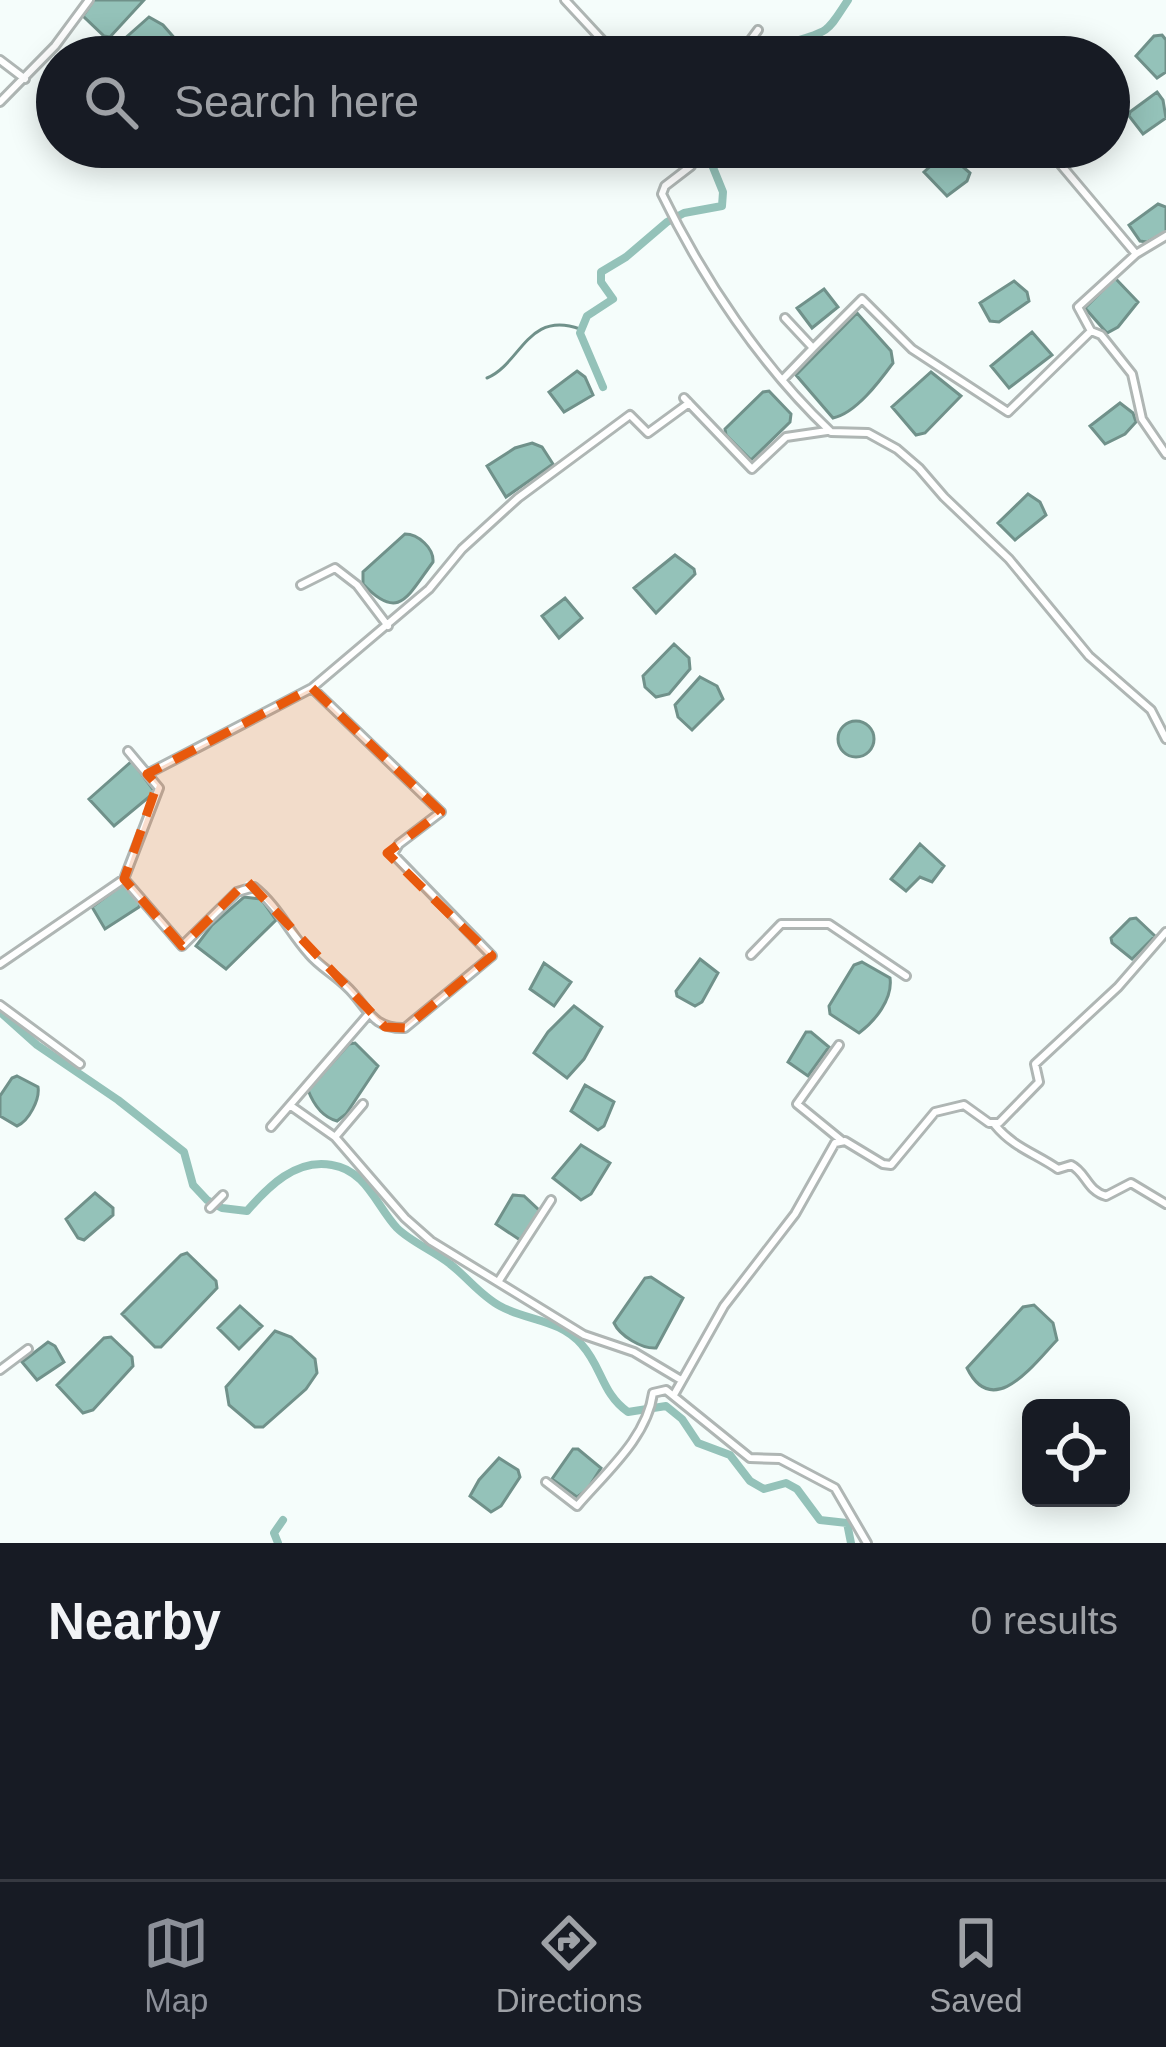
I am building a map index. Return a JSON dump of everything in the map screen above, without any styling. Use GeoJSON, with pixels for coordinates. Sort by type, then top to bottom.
{"type":"FeatureCollection","features":[{"type":"Feature","properties":{"kind":"street"},"geometry":{"type":"LineString","coordinates":[[60,36],[89,0]]}},
{"type":"Feature","properties":{"kind":"street"},"geometry":{"type":"LineString","coordinates":[[565,0],[598,36]]}},
{"type":"Feature","properties":{"kind":"street"},"geometry":{"type":"LineString","coordinates":[[754,36],[758,30]]}},
{"type":"Feature","properties":{"kind":"street"},"geometry":{"type":"LineString","coordinates":[[0,60],[25,79]]}},
{"type":"Feature","properties":{"kind":"street"},"geometry":{"type":"LineString","coordinates":[[0,102],[36,65]]}},
{"type":"Feature","properties":{"kind":"street"},"geometry":{"type":"LineString","coordinates":[[688,168],[662,194],[695,259],[754,343],[830,431]]}},
{"type":"Feature","properties":{"kind":"street"},"geometry":{"type":"LineString","coordinates":[[1063,168],[1136,254]]}},
{"type":"Feature","properties":{"kind":"street"},"geometry":{"type":"LineString","coordinates":[[1166,236],[1136,254],[1078,307],[1091,331],[1101,335],[1132,374],[1142,419],[1166,454]]}},
{"type":"Feature","properties":{"kind":"street"},"geometry":{"type":"LineString","coordinates":[[784,377],[862,299],[912,349],[1008,412],[1091,331]]}},
{"type":"Feature","properties":{"kind":"street"},"geometry":{"type":"LineString","coordinates":[[785,318],[813,348]]}},
{"type":"Feature","properties":{"kind":"street"},"geometry":{"type":"LineString","coordinates":[[147,773],[311,688],[388,626],[429,589],[462,549],[559,465],[630,415],[648,434],[686,400],[752,469],[786,437],[814,430],[868,433],[897,449],[1010,559],[1096,662],[1150,710],[1166,739]]}},
{"type":"Feature","properties":{"kind":"street"},"geometry":{"type":"LineString","coordinates":[[301,585],[335,568],[357,585],[388,626]]}},
{"type":"Feature","properties":{"kind":"street"},"geometry":{"type":"LineString","coordinates":[[124,879],[182,946],[237,892],[254,887],[273,902],[311,957],[346,985],[367,1016],[385,1027],[405,1028],[492,956],[393,854],[441,812],[311,688]]}},
{"type":"Feature","properties":{"kind":"street"},"geometry":{"type":"LineString","coordinates":[[0,964],[124,879],[160,788],[128,752]]}},
{"type":"Feature","properties":{"kind":"street"},"geometry":{"type":"LineString","coordinates":[[751,956],[781,924],[829,924],[906,976]]}},
{"type":"Feature","properties":{"kind":"street"},"geometry":{"type":"LineString","coordinates":[[995,1125],[1039,1082],[1035,1064],[1102,1003],[1166,932]]}},
{"type":"Feature","properties":{"kind":"street"},"geometry":{"type":"LineString","coordinates":[[0,1005],[80,1064]]}},
{"type":"Feature","properties":{"kind":"street"},"geometry":{"type":"LineString","coordinates":[[272,1127],[367,1016]]}},
{"type":"Feature","properties":{"kind":"street"},"geometry":{"type":"LineString","coordinates":[[839,1045],[797,1107],[889,1166],[935,1112],[964,1105],[1022,1151],[1041,1156],[1058,1169],[1077,1168],[1101,1196],[1131,1183],[1166,1204]]}},
{"type":"Feature","properties":{"kind":"street"},"geometry":{"type":"LineString","coordinates":[[335,1137],[363,1104]]}},
{"type":"Feature","properties":{"kind":"street"},"geometry":{"type":"LineString","coordinates":[[291,1106],[335,1137],[418,1230],[584,1335],[634,1352],[681,1380]]}},
{"type":"Feature","properties":{"kind":"street"},"geometry":{"type":"LineString","coordinates":[[674,1393],[724,1306],[764,1259],[841,1139]]}},
{"type":"Feature","properties":{"kind":"street"},"geometry":{"type":"LineString","coordinates":[[210,1208],[223,1195]]}},
{"type":"Feature","properties":{"kind":"street"},"geometry":{"type":"LineString","coordinates":[[498,1282],[551,1200]]}},
{"type":"Feature","properties":{"kind":"street"},"geometry":{"type":"LineString","coordinates":[[0,1370],[28,1349]]}},
{"type":"Feature","properties":{"kind":"street"},"geometry":{"type":"LineString","coordinates":[[546,1482],[577,1506],[637,1436],[659,1389],[674,1393],[750,1458],[780,1459],[835,1487],[867,1543]]}},
{"type":"Feature","properties":{"kind":"highlighted area"},"geometry":{"type":"Polygon","coordinates":[[[312,688],[441,812],[387,853],[492,956],[405,1028],[385,1027],[247,881],[182,946],[124,879],[157,785],[147,774],[312,688]]]}},
{"type":"Feature","properties":{"kind":"shaded area"},"geometry":{"type":"Polygon","coordinates":[[[94,0],[144,0],[111,36],[104,36],[83,16],[94,0]]]}},
{"type":"Feature","properties":{"kind":"shaded area"},"geometry":{"type":"Polygon","coordinates":[[[149,17],[173,36],[128,36],[149,17]]]}},
{"type":"Feature","properties":{"kind":"shaded area"},"geometry":{"type":"Polygon","coordinates":[[[1162,35],[1166,72],[1157,78],[1136,56],[1154,36],[1162,35]]]}},
{"type":"Feature","properties":{"kind":"shaded area"},"geometry":{"type":"Polygon","coordinates":[[[1157,92],[1166,118],[1143,134],[1130,112],[1157,92]]]}},
{"type":"Feature","properties":{"kind":"shaded area"},"geometry":{"type":"Polygon","coordinates":[[[964,168],[970,173],[947,196],[924,172],[964,168]]]}},
{"type":"Feature","properties":{"kind":"shaded area"},"geometry":{"type":"Polygon","coordinates":[[[1158,204],[1166,207],[1166,232],[1140,241],[1129,225],[1158,204]]]}},
{"type":"Feature","properties":{"kind":"shaded area"},"geometry":{"type":"Polygon","coordinates":[[[1115,278],[1138,302],[1107,333],[1085,308],[1115,278]]]}},
{"type":"Feature","properties":{"kind":"shaded area"},"geometry":{"type":"Polygon","coordinates":[[[1014,281],[1027,292],[1029,301],[999,322],[990,321],[980,303],[1014,281]]]}},
{"type":"Feature","properties":{"kind":"shaded area"},"geometry":{"type":"Polygon","coordinates":[[[824,289],[838,307],[812,328],[797,308],[824,289]]]}},
{"type":"Feature","properties":{"kind":"shaded area"},"geometry":{"type":"Polygon","coordinates":[[[857,313],[891,351],[893,363],[858,403],[833,418],[796,375],[857,313]]]}},
{"type":"Feature","properties":{"kind":"shaded area"},"geometry":{"type":"Polygon","coordinates":[[[1032,332],[1052,355],[1009,388],[991,366],[1032,332]]]}},
{"type":"Feature","properties":{"kind":"shaded area"},"geometry":{"type":"Polygon","coordinates":[[[577,371],[593,395],[564,412],[549,392],[577,371]]]}},
{"type":"Feature","properties":{"kind":"shaded area"},"geometry":{"type":"Polygon","coordinates":[[[931,372],[961,396],[925,433],[916,435],[892,407],[931,372]]]}},
{"type":"Feature","properties":{"kind":"shaded area"},"geometry":{"type":"Polygon","coordinates":[[[769,391],[791,414],[790,422],[751,460],[725,429],[769,391]]]}},
{"type":"Feature","properties":{"kind":"shaded area"},"geometry":{"type":"Polygon","coordinates":[[[1120,403],[1136,422],[1105,444],[1090,426],[1120,403]]]}},
{"type":"Feature","properties":{"kind":"shaded area"},"geometry":{"type":"Polygon","coordinates":[[[532,443],[542,447],[553,464],[506,497],[487,466],[532,443]]]}},
{"type":"Feature","properties":{"kind":"shaded area"},"geometry":{"type":"Polygon","coordinates":[[[1028,494],[1040,502],[1046,515],[1015,540],[998,523],[1028,494]]]}},
{"type":"Feature","properties":{"kind":"shaded area"},"geometry":{"type":"Polygon","coordinates":[[[405,534],[424,543],[433,562],[402,600],[385,602],[363,584],[363,572],[405,534]]]}},
{"type":"Feature","properties":{"kind":"shaded area"},"geometry":{"type":"Polygon","coordinates":[[[675,555],[695,574],[656,613],[634,588],[675,555]]]}},
{"type":"Feature","properties":{"kind":"shaded area"},"geometry":{"type":"Polygon","coordinates":[[[565,598],[582,618],[559,638],[542,616],[565,598]]]}},
{"type":"Feature","properties":{"kind":"shaded area"},"geometry":{"type":"Polygon","coordinates":[[[674,644],[689,658],[690,669],[669,694],[656,697],[645,687],[643,676],[674,644]]]}},
{"type":"Feature","properties":{"kind":"shaded area"},"geometry":{"type":"Polygon","coordinates":[[[700,677],[717,686],[723,699],[692,730],[678,717],[675,705],[700,677]]]}},
{"type":"Feature","properties":{"kind":"shaded area"},"geometry":{"type":"Polygon","coordinates":[[[856,721],[869,726],[874,739],[869,752],[856,757],[843,752],[838,739],[843,726],[856,721]]]}},
{"type":"Feature","properties":{"kind":"shaded area"},"geometry":{"type":"Polygon","coordinates":[[[132,761],[155,792],[114,826],[89,799],[132,761]]]}},
{"type":"Feature","properties":{"kind":"shaded area"},"geometry":{"type":"Polygon","coordinates":[[[920,844],[944,866],[932,882],[920,877],[906,891],[891,879],[920,844]]]}},
{"type":"Feature","properties":{"kind":"shaded area"},"geometry":{"type":"Polygon","coordinates":[[[123,884],[139,907],[105,929],[92,907],[123,884]]]}},
{"type":"Feature","properties":{"kind":"shaded area"},"geometry":{"type":"Polygon","coordinates":[[[244,897],[261,899],[276,920],[226,969],[196,946],[244,897]]]}},
{"type":"Feature","properties":{"kind":"shaded area"},"geometry":{"type":"Polygon","coordinates":[[[1136,918],[1155,936],[1132,959],[1111,938],[1136,918]]]}},
{"type":"Feature","properties":{"kind":"shaded area"},"geometry":{"type":"Polygon","coordinates":[[[700,959],[718,973],[695,1006],[676,991],[700,959]]]}},
{"type":"Feature","properties":{"kind":"shaded area"},"geometry":{"type":"Polygon","coordinates":[[[862,962],[890,978],[890,986],[882,1009],[859,1033],[830,1014],[829,1006],[854,965],[862,962]]]}},
{"type":"Feature","properties":{"kind":"shaded area"},"geometry":{"type":"Polygon","coordinates":[[[544,963],[571,982],[554,1006],[530,989],[544,963]]]}},
{"type":"Feature","properties":{"kind":"shaded area"},"geometry":{"type":"Polygon","coordinates":[[[574,1006],[602,1027],[567,1078],[534,1053],[574,1006]]]}},
{"type":"Feature","properties":{"kind":"shaded area"},"geometry":{"type":"Polygon","coordinates":[[[806,1032],[829,1047],[808,1076],[788,1062],[806,1032]]]}},
{"type":"Feature","properties":{"kind":"shaded area"},"geometry":{"type":"Polygon","coordinates":[[[355,1043],[378,1066],[337,1121],[319,1109],[308,1090],[355,1043]]]}},
{"type":"Feature","properties":{"kind":"shaded area"},"geometry":{"type":"Polygon","coordinates":[[[17,1076],[38,1087],[38,1092],[29,1115],[17,1126],[0,1116],[0,1096],[17,1076]]]}},
{"type":"Feature","properties":{"kind":"shaded area"},"geometry":{"type":"Polygon","coordinates":[[[585,1085],[614,1102],[598,1130],[571,1111],[585,1085]]]}},
{"type":"Feature","properties":{"kind":"shaded area"},"geometry":{"type":"Polygon","coordinates":[[[581,1145],[610,1163],[591,1194],[581,1200],[553,1178],[581,1145]]]}},
{"type":"Feature","properties":{"kind":"shaded area"},"geometry":{"type":"Polygon","coordinates":[[[95,1193],[113,1208],[113,1215],[84,1240],[66,1219],[95,1193]]]}},
{"type":"Feature","properties":{"kind":"shaded area"},"geometry":{"type":"Polygon","coordinates":[[[513,1195],[524,1196],[540,1211],[520,1240],[496,1224],[513,1195]]]}},
{"type":"Feature","properties":{"kind":"shaded area"},"geometry":{"type":"Polygon","coordinates":[[[187,1253],[216,1281],[217,1288],[161,1347],[155,1347],[122,1314],[187,1253]]]}},
{"type":"Feature","properties":{"kind":"shaded area"},"geometry":{"type":"Polygon","coordinates":[[[651,1277],[683,1298],[656,1348],[632,1341],[614,1323],[645,1278],[651,1277]]]}},
{"type":"Feature","properties":{"kind":"shaded area"},"geometry":{"type":"Polygon","coordinates":[[[1034,1305],[1053,1323],[1057,1340],[1013,1383],[989,1389],[977,1383],[967,1368],[1023,1307],[1034,1305]]]}},
{"type":"Feature","properties":{"kind":"shaded area"},"geometry":{"type":"Polygon","coordinates":[[[240,1306],[262,1326],[239,1349],[218,1328],[240,1306]]]}},
{"type":"Feature","properties":{"kind":"shaded area"},"geometry":{"type":"Polygon","coordinates":[[[275,1331],[291,1337],[315,1359],[317,1373],[263,1427],[255,1427],[229,1405],[226,1387],[275,1331]]]}},
{"type":"Feature","properties":{"kind":"shaded area"},"geometry":{"type":"Polygon","coordinates":[[[111,1337],[132,1357],[133,1366],[93,1410],[83,1413],[57,1385],[104,1338],[111,1337]]]}},
{"type":"Feature","properties":{"kind":"shaded area"},"geometry":{"type":"Polygon","coordinates":[[[48,1342],[64,1362],[37,1380],[22,1362],[48,1342]]]}},
{"type":"Feature","properties":{"kind":"shaded area"},"geometry":{"type":"Polygon","coordinates":[[[573,1449],[601,1468],[577,1497],[552,1479],[573,1449]]]}},
{"type":"Feature","properties":{"kind":"shaded area"},"geometry":{"type":"Polygon","coordinates":[[[499,1458],[518,1470],[520,1477],[501,1506],[491,1512],[470,1496],[499,1458]]]}},
{"type":"Feature","properties":{"kind":"waterway"},"geometry":{"type":"LineString","coordinates":[[812,36],[828,28],[848,0]]}},
{"type":"Feature","properties":{"kind":"waterway"},"geometry":{"type":"LineString","coordinates":[[603,387],[580,333],[587,316],[613,299],[601,282],[601,272],[667,222],[684,213],[722,206],[723,192],[713,168]]}},
{"type":"Feature","properties":{"kind":"waterway"},"geometry":{"type":"LineString","coordinates":[[487,378],[536,332],[562,325],[580,329]]}},
{"type":"Feature","properties":{"kind":"waterway"},"geometry":{"type":"LineString","coordinates":[[0,1012],[37,1045],[184,1152],[193,1185],[222,1208],[247,1211],[274,1184],[306,1166],[332,1165],[354,1174],[397,1228],[450,1264],[493,1302],[573,1336],[628,1412],[666,1406],[698,1443],[730,1455],[750,1481],[764,1489],[786,1483],[797,1489],[820,1520],[847,1523],[851,1543]]}},
{"type":"Feature","properties":{"kind":"waterway"},"geometry":{"type":"LineString","coordinates":[[278,1543],[274,1533],[283,1520]]}}]}
